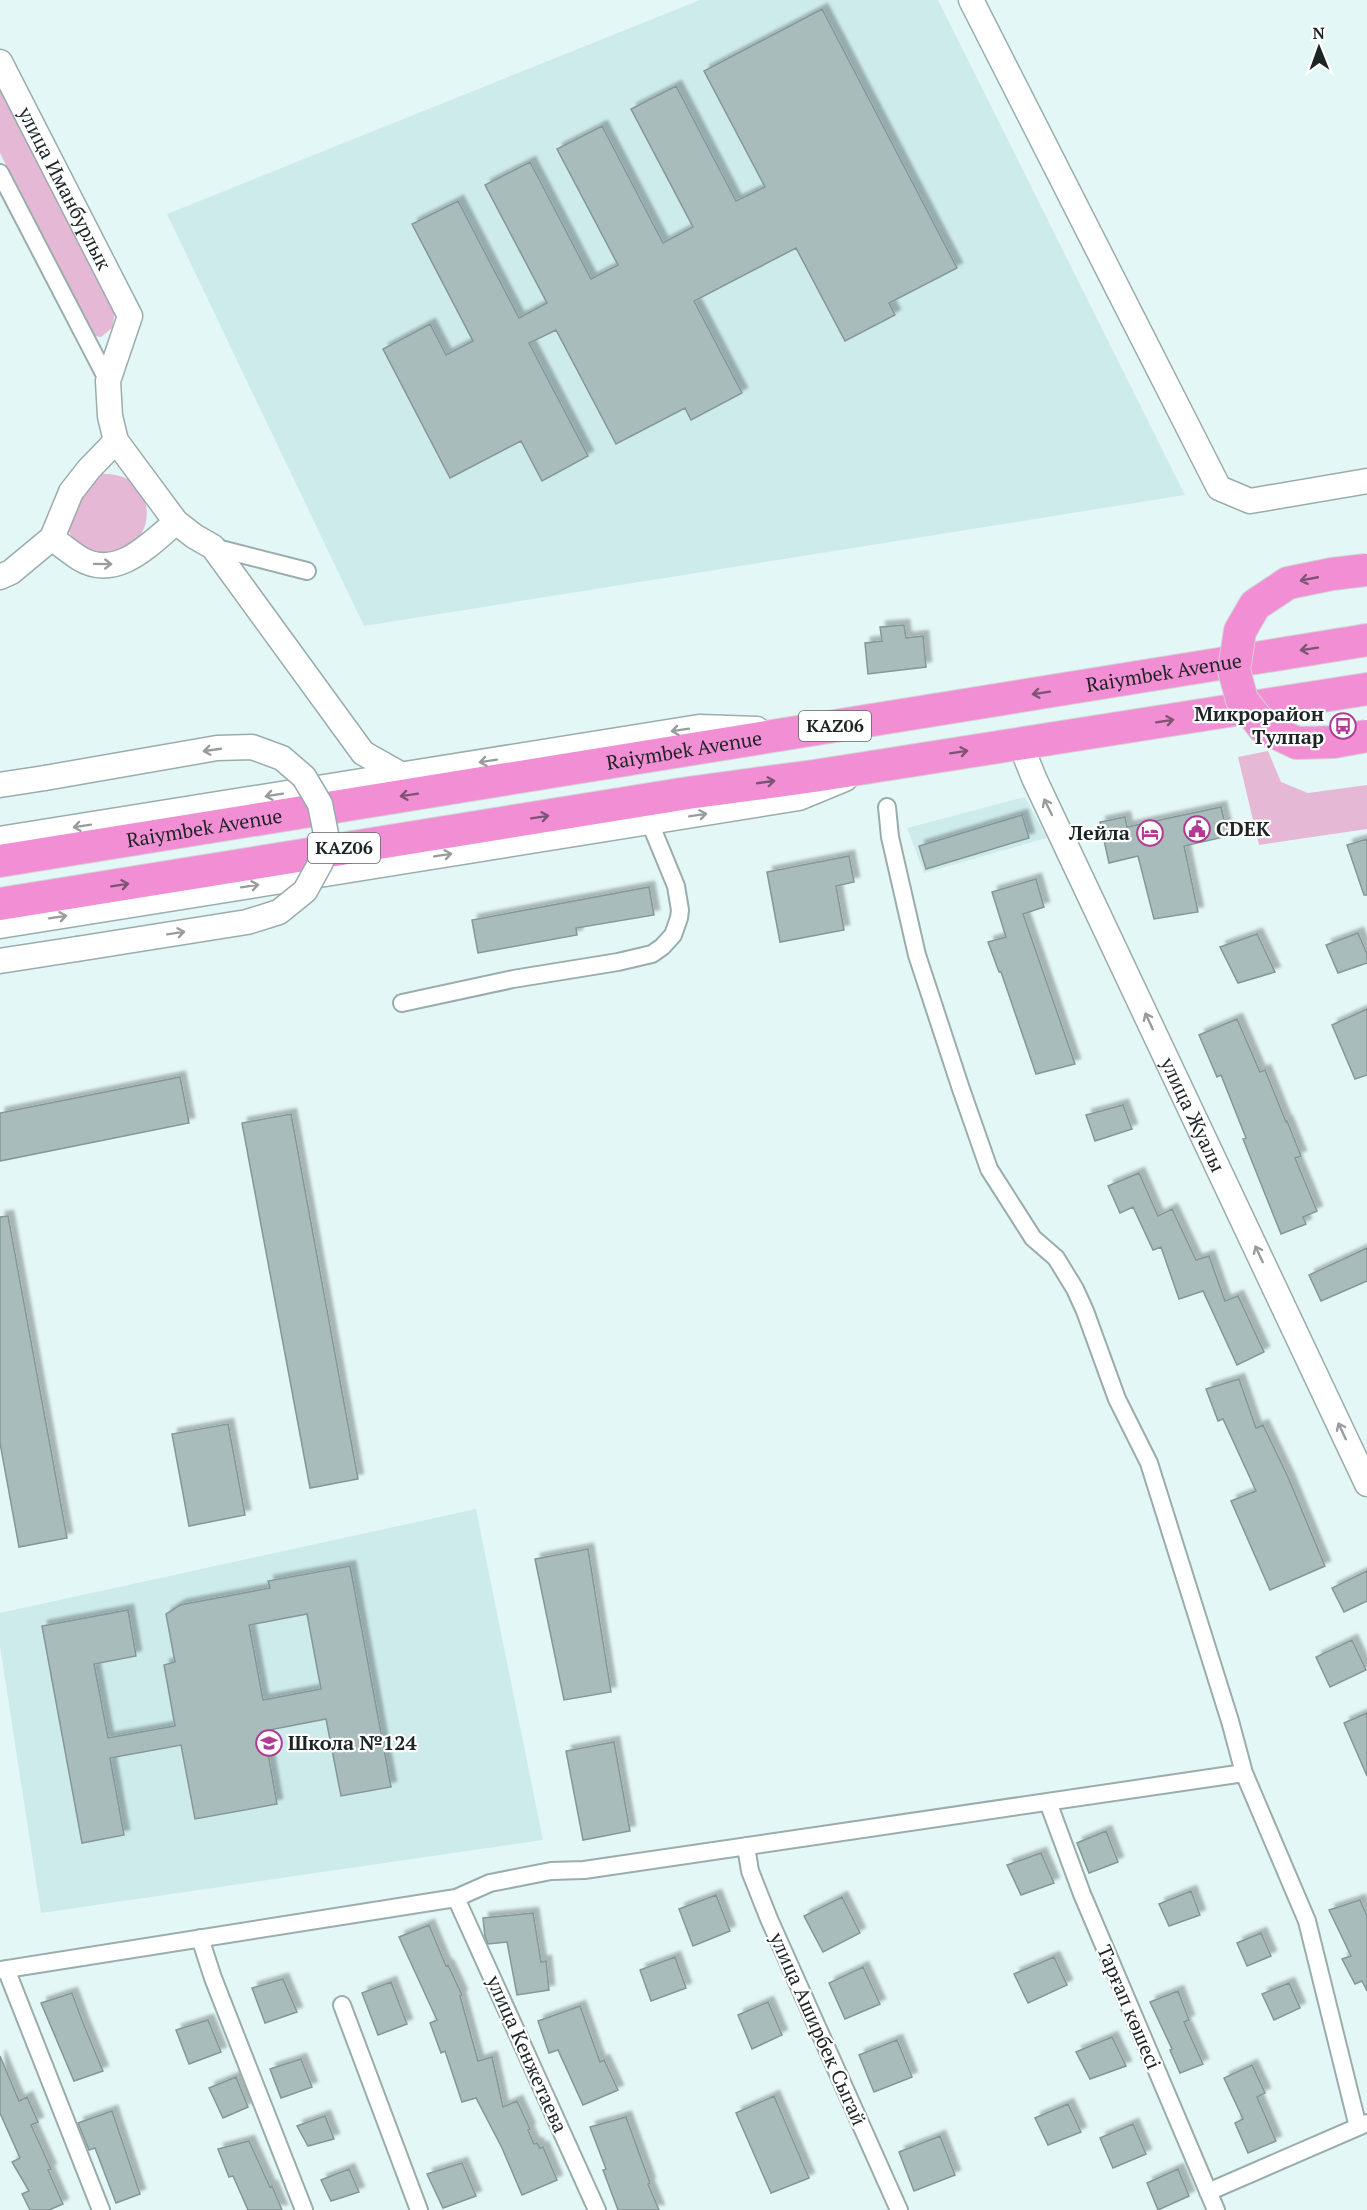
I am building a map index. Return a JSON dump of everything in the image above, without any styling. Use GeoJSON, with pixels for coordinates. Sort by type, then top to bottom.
{"type":"FeatureCollection","features":[{"type":"Feature","properties":{"kind":"highway"},"geometry":{"type":"LineString","coordinates":[[1367,570],[1288,583],[1255,605],[1240,631],[1234,670],[1242,700],[1263,727],[1297,743],[1334,742],[1367,736]]}},
{"type":"Feature","properties":{"kind":"highway","name":"Raiymbek Avenue"},"geometry":{"type":"LineString","coordinates":[[0,861],[1367,640]]}},
{"type":"Feature","properties":{"kind":"highway","name":"KАZ06"},"geometry":{"type":"LineString","coordinates":[[0,904],[676,795],[1367,689]]}},
{"type":"Feature","properties":{"kind":"street"},"geometry":{"type":"LineString","coordinates":[[971,0],[1219,488],[1250,501],[1367,482]]}},
{"type":"Feature","properties":{"kind":"street","name":"улица Иманбурлык"},"geometry":{"type":"LineString","coordinates":[[0,62],[130,316],[108,381]]}},
{"type":"Feature","properties":{"kind":"street"},"geometry":{"type":"LineString","coordinates":[[0,172],[108,381],[110,416],[116,441],[176,522],[213,547],[307,571]]}},
{"type":"Feature","properties":{"kind":"street"},"geometry":{"type":"LineString","coordinates":[[0,577],[11,572],[52,538],[71,492],[116,441]]}},
{"type":"Feature","properties":{"kind":"street"},"geometry":{"type":"LineString","coordinates":[[52,538],[79,558],[91,563],[118,564],[130,559],[176,522]]}},
{"type":"Feature","properties":{"kind":"street"},"geometry":{"type":"LineString","coordinates":[[213,547],[363,753],[402,775]]}},
{"type":"Feature","properties":{"kind":"street"},"geometry":{"type":"LineString","coordinates":[[0,839],[699,727],[801,731]]}},
{"type":"Feature","properties":{"kind":"street"},"geometry":{"type":"LineString","coordinates":[[340,784],[349,755],[349,733]]}},
{"type":"Feature","properties":{"kind":"street","name":"улица Жуалы"},"geometry":{"type":"LineString","coordinates":[[1020,743],[1034,778],[1367,1484]]}},
{"type":"Feature","properties":{"kind":"street"},"geometry":{"type":"LineString","coordinates":[[0,785],[217,748],[252,747],[282,758],[304,777],[320,804],[326,834],[321,862],[305,891],[279,912],[248,922],[0,961]]}},
{"type":"Feature","properties":{"kind":"street"},"geometry":{"type":"LineString","coordinates":[[0,926],[799,798],[882,764]]}},
{"type":"Feature","properties":{"kind":"street"},"geometry":{"type":"LineString","coordinates":[[887,807],[890,837],[917,955],[989,1169],[1033,1238],[1056,1258],[1075,1289],[1086,1311],[1117,1399],[1149,1463],[1227,1710],[1244,1773],[1307,1921],[1363,2125],[1208,2192]]}},
{"type":"Feature","properties":{"kind":"street"},"geometry":{"type":"LineString","coordinates":[[402,1003],[513,979],[618,962],[652,954],[662,947],[673,935],[680,918],[680,910],[676,886],[651,822]]}},
{"type":"Feature","properties":{"kind":"street"},"geometry":{"type":"LineString","coordinates":[[101,2210],[3,1969],[456,1898],[490,1883],[551,1871],[584,1870],[1244,1773]]}},
{"type":"Feature","properties":{"kind":"street","name":"Тарғап көшесі"},"geometry":{"type":"LineString","coordinates":[[1048,1802],[1082,1894],[1216,2210]]}},
{"type":"Feature","properties":{"kind":"street","name":"улица Аширбек Сыгай"},"geometry":{"type":"LineString","coordinates":[[746,1846],[750,1871],[769,1919],[899,2210]]}},
{"type":"Feature","properties":{"kind":"street","name":"улица Кенжетаева"},"geometry":{"type":"LineString","coordinates":[[456,1898],[597,2210]]}},
{"type":"Feature","properties":{"kind":"street"},"geometry":{"type":"LineString","coordinates":[[200,1938],[213,1978],[304,2210]]}},
{"type":"Feature","properties":{"kind":"street"},"geometry":{"type":"LineString","coordinates":[[342,2005],[419,2210]]}},
{"type":"Feature","properties":{"kind":"shaded area"},"geometry":{"type":"Polygon","coordinates":[[[700,0],[938,0],[1185,495],[364,626],[167,214],[700,0]]]}},
{"type":"Feature","properties":{"kind":"shaded area"},"geometry":{"type":"Polygon","coordinates":[[[0,88],[112,304],[115,313],[112,328],[101,337],[89,331],[0,153],[0,88]]]}},
{"type":"Feature","properties":{"kind":"shaded area"},"geometry":{"type":"Polygon","coordinates":[[[102,474],[116,475],[129,480],[138,488],[147,509],[143,531],[137,540],[128,547],[107,554],[91,551],[81,546],[71,536],[65,521],[89,477],[102,474]]]}},
{"type":"Feature","properties":{"kind":"shaded area"},"geometry":{"type":"Polygon","coordinates":[[[1268,751],[1281,782],[1308,793],[1367,785],[1367,829],[1259,845],[1238,757],[1268,751]]]}},
{"type":"Feature","properties":{"kind":"shaded area"},"geometry":{"type":"Polygon","coordinates":[[[1025,797],[1047,838],[924,873],[907,828],[1025,797]]]}},
{"type":"Feature","properties":{"kind":"shaded area","name":"Школа №124"},"geometry":{"type":"Polygon","coordinates":[[[476,1509],[543,1840],[41,1913],[0,1646],[0,1613],[476,1509]]]}},
{"type":"Feature","properties":{"kind":"building"},"geometry":{"type":"Polygon","coordinates":[[[822,9],[957,268],[889,303],[895,315],[845,341],[796,248],[694,301],[742,393],[691,420],[685,408],[616,444],[556,330],[529,343],[588,456],[542,481],[521,441],[450,478],[383,349],[430,324],[446,355],[473,341],[412,224],[458,201],[519,318],[547,303],[485,185],[530,162],[591,279],[618,265],[557,149],[602,126],[663,243],[693,227],[631,109],[676,86],[736,201],[765,187],[704,71],[822,9]]]}},
{"type":"Feature","properties":{"kind":"building"},"geometry":{"type":"Polygon","coordinates":[[[904,625],[906,638],[923,636],[926,667],[868,674],[865,643],[882,641],[880,627],[904,625]]]}},
{"type":"Feature","properties":{"kind":"building"},"geometry":{"type":"Polygon","coordinates":[[[1221,807],[1228,836],[1184,846],[1198,912],[1154,919],[1138,856],[1109,863],[1100,822],[1125,817],[1127,827],[1221,807]]]}},
{"type":"Feature","properties":{"kind":"building"},"geometry":{"type":"Polygon","coordinates":[[[1022,815],[1029,838],[926,869],[919,846],[1022,815]]]}},
{"type":"Feature","properties":{"kind":"building"},"geometry":{"type":"Polygon","coordinates":[[[1367,839],[1367,895],[1364,895],[1347,845],[1367,839]]]}},
{"type":"Feature","properties":{"kind":"building"},"geometry":{"type":"Polygon","coordinates":[[[849,856],[854,882],[836,886],[844,930],[780,942],[767,872],[849,856]]]}},
{"type":"Feature","properties":{"kind":"building"},"geometry":{"type":"Polygon","coordinates":[[[1036,879],[1044,907],[1023,914],[1075,1064],[1036,1074],[1001,972],[999,972],[988,942],[1006,937],[992,892],[1036,879]]]}},
{"type":"Feature","properties":{"kind":"building"},"geometry":{"type":"Polygon","coordinates":[[[649,887],[654,915],[576,928],[577,935],[478,953],[472,920],[649,887]]]}},
{"type":"Feature","properties":{"kind":"building"},"geometry":{"type":"Polygon","coordinates":[[[1358,933],[1367,954],[1367,963],[1338,973],[1326,945],[1358,933]]]}},
{"type":"Feature","properties":{"kind":"building"},"geometry":{"type":"Polygon","coordinates":[[[1257,934],[1275,972],[1238,983],[1220,947],[1257,934]]]}},
{"type":"Feature","properties":{"kind":"building"},"geometry":{"type":"Polygon","coordinates":[[[1367,1009],[1367,1075],[1355,1079],[1332,1025],[1367,1009]]]}},
{"type":"Feature","properties":{"kind":"building"},"geometry":{"type":"Polygon","coordinates":[[[1237,1019],[1260,1072],[1265,1070],[1287,1121],[1301,1156],[1295,1158],[1317,1211],[1303,1217],[1306,1224],[1281,1234],[1243,1139],[1246,1138],[1221,1075],[1217,1077],[1199,1035],[1237,1019]]]}},
{"type":"Feature","properties":{"kind":"building"},"geometry":{"type":"Polygon","coordinates":[[[180,1077],[189,1123],[0,1161],[0,1113],[180,1077]]]}},
{"type":"Feature","properties":{"kind":"building"},"geometry":{"type":"Polygon","coordinates":[[[1123,1105],[1132,1129],[1095,1141],[1086,1115],[1123,1105]]]}},
{"type":"Feature","properties":{"kind":"building"},"geometry":{"type":"Polygon","coordinates":[[[291,1114],[358,1479],[310,1488],[242,1123],[291,1114]]]}},
{"type":"Feature","properties":{"kind":"building"},"geometry":{"type":"Polygon","coordinates":[[[1139,1173],[1158,1216],[1172,1209],[1196,1260],[1209,1256],[1225,1301],[1238,1296],[1264,1352],[1237,1365],[1203,1291],[1179,1299],[1161,1247],[1153,1250],[1133,1207],[1120,1213],[1108,1186],[1139,1173]]]}},
{"type":"Feature","properties":{"kind":"building"},"geometry":{"type":"Polygon","coordinates":[[[8,1216],[67,1538],[19,1547],[0,1443],[0,1217],[8,1216]]]}},
{"type":"Feature","properties":{"kind":"building"},"geometry":{"type":"Polygon","coordinates":[[[1367,1248],[1367,1281],[1321,1301],[1309,1275],[1367,1248]]]}},
{"type":"Feature","properties":{"kind":"building"},"geometry":{"type":"Polygon","coordinates":[[[1239,1379],[1256,1428],[1263,1425],[1288,1477],[1325,1566],[1270,1590],[1231,1501],[1256,1491],[1223,1419],[1218,1421],[1206,1389],[1239,1379]]]}},
{"type":"Feature","properties":{"kind":"building"},"geometry":{"type":"Polygon","coordinates":[[[228,1424],[245,1515],[189,1526],[172,1434],[228,1424]]]}},
{"type":"Feature","properties":{"kind":"building"},"geometry":{"type":"Polygon","coordinates":[[[588,1549],[611,1692],[564,1700],[535,1559],[588,1549]]]}},
{"type":"Feature","properties":{"kind":"building","name":"Школа №124"},"geometry":{"type":"Polygon","coordinates":[[[350,1566],[391,1787],[341,1796],[326,1719],[264,1731],[277,1804],[195,1819],[181,1745],[110,1758],[124,1835],[82,1843],[42,1626],[128,1610],[136,1656],[94,1664],[108,1738],[175,1726],[164,1665],[175,1662],[166,1614],[180,1605],[270,1588],[268,1581],[350,1566]],[[307,1614],[249,1625],[263,1700],[321,1689],[307,1614]]]}},
{"type":"Feature","properties":{"kind":"building"},"geometry":{"type":"Polygon","coordinates":[[[1367,1571],[1367,1601],[1344,1612],[1332,1588],[1367,1571]]]}},
{"type":"Feature","properties":{"kind":"building"},"geometry":{"type":"Polygon","coordinates":[[[1352,1640],[1366,1670],[1330,1687],[1316,1657],[1352,1640]]]}},
{"type":"Feature","properties":{"kind":"building"},"geometry":{"type":"Polygon","coordinates":[[[1367,1713],[1367,1776],[1344,1723],[1367,1713]]]}},
{"type":"Feature","properties":{"kind":"building"},"geometry":{"type":"Polygon","coordinates":[[[614,1742],[630,1831],[583,1840],[566,1751],[614,1742]]]}},
{"type":"Feature","properties":{"kind":"building"},"geometry":{"type":"Polygon","coordinates":[[[1106,1831],[1118,1862],[1089,1873],[1077,1843],[1106,1831]]]}},
{"type":"Feature","properties":{"kind":"building"},"geometry":{"type":"Polygon","coordinates":[[[1041,1853],[1054,1883],[1021,1895],[1007,1865],[1041,1853]]]}},
{"type":"Feature","properties":{"kind":"building"},"geometry":{"type":"Polygon","coordinates":[[[1191,1891],[1200,1915],[1169,1926],[1159,1904],[1191,1891]]]}},
{"type":"Feature","properties":{"kind":"building"},"geometry":{"type":"Polygon","coordinates":[[[716,1895],[730,1931],[693,1946],[679,1909],[716,1895]]]}},
{"type":"Feature","properties":{"kind":"building"},"geometry":{"type":"Polygon","coordinates":[[[842,1897],[860,1933],[823,1952],[804,1916],[842,1897]]]}},
{"type":"Feature","properties":{"kind":"building"},"geometry":{"type":"Polygon","coordinates":[[[1360,1900],[1367,1916],[1367,1991],[1362,1981],[1355,1984],[1342,1959],[1351,1956],[1329,1910],[1360,1900]]]}},
{"type":"Feature","properties":{"kind":"building"},"geometry":{"type":"Polygon","coordinates":[[[533,1913],[541,1962],[546,1961],[549,1990],[517,1995],[507,1942],[488,1944],[483,1918],[533,1913]]]}},
{"type":"Feature","properties":{"kind":"building"},"geometry":{"type":"Polygon","coordinates":[[[429,1925],[446,1966],[448,1965],[462,1995],[460,1996],[478,2061],[492,2057],[503,2107],[517,2101],[534,2144],[537,2143],[540,2148],[543,2147],[557,2180],[522,2195],[502,2148],[476,2098],[462,2102],[445,2051],[441,2053],[430,2023],[437,2020],[399,1937],[429,1925]]]}},
{"type":"Feature","properties":{"kind":"building"},"geometry":{"type":"Polygon","coordinates":[[[1261,1933],[1271,1956],[1247,1966],[1237,1943],[1261,1933]]]}},
{"type":"Feature","properties":{"kind":"building"},"geometry":{"type":"Polygon","coordinates":[[[675,1957],[686,1988],[651,2001],[640,1970],[675,1957]]]}},
{"type":"Feature","properties":{"kind":"building"},"geometry":{"type":"Polygon","coordinates":[[[1054,1957],[1067,1985],[1028,2003],[1014,1974],[1054,1957]]]}},
{"type":"Feature","properties":{"kind":"building"},"geometry":{"type":"Polygon","coordinates":[[[863,1967],[880,2004],[845,2019],[829,1983],[863,1967]]]}},
{"type":"Feature","properties":{"kind":"building"},"geometry":{"type":"Polygon","coordinates":[[[283,1979],[297,2012],[265,2023],[252,1988],[283,1979]]]}},
{"type":"Feature","properties":{"kind":"building"},"geometry":{"type":"Polygon","coordinates":[[[391,1982],[407,2024],[378,2035],[362,1993],[391,1982]]]}},
{"type":"Feature","properties":{"kind":"building"},"geometry":{"type":"Polygon","coordinates":[[[1289,1983],[1300,2008],[1274,2020],[1262,1994],[1289,1983]]]}},
{"type":"Feature","properties":{"kind":"building"},"geometry":{"type":"Polygon","coordinates":[[[1178,1991],[1189,2020],[1184,2022],[1203,2064],[1180,2073],[1170,2050],[1172,2049],[1150,2002],[1178,1991]]]}},
{"type":"Feature","properties":{"kind":"building"},"geometry":{"type":"Polygon","coordinates":[[[72,1993],[103,2071],[74,2081],[41,2003],[72,1993]]]}},
{"type":"Feature","properties":{"kind":"building"},"geometry":{"type":"Polygon","coordinates":[[[768,2002],[782,2035],[752,2049],[738,2015],[768,2002]]]}},
{"type":"Feature","properties":{"kind":"building"},"geometry":{"type":"Polygon","coordinates":[[[580,2006],[600,2062],[604,2060],[618,2090],[583,2105],[558,2050],[549,2053],[538,2021],[580,2006]]]}},
{"type":"Feature","properties":{"kind":"building"},"geometry":{"type":"Polygon","coordinates":[[[208,2020],[221,2052],[189,2064],[176,2030],[208,2020]]]}},
{"type":"Feature","properties":{"kind":"building"},"geometry":{"type":"Polygon","coordinates":[[[1112,2037],[1126,2066],[1090,2079],[1076,2052],[1112,2037]]]}},
{"type":"Feature","properties":{"kind":"building"},"geometry":{"type":"Polygon","coordinates":[[[897,2040],[912,2077],[874,2092],[859,2055],[897,2040]]]}},
{"type":"Feature","properties":{"kind":"building"},"geometry":{"type":"Polygon","coordinates":[[[0,2056],[19,2101],[27,2097],[38,2122],[31,2125],[51,2169],[48,2170],[63,2204],[49,2210],[30,2210],[22,2194],[29,2191],[12,2162],[20,2158],[0,2113],[0,2056]]]}},
{"type":"Feature","properties":{"kind":"building"},"geometry":{"type":"Polygon","coordinates":[[[301,2059],[312,2087],[281,2098],[270,2069],[301,2059]]]}},
{"type":"Feature","properties":{"kind":"building"},"geometry":{"type":"Polygon","coordinates":[[[1252,2065],[1265,2093],[1257,2097],[1276,2141],[1248,2153],[1235,2123],[1243,2119],[1224,2078],[1252,2065]]]}},
{"type":"Feature","properties":{"kind":"building"},"geometry":{"type":"Polygon","coordinates":[[[236,2077],[248,2107],[223,2118],[209,2088],[236,2077]]]}},
{"type":"Feature","properties":{"kind":"building"},"geometry":{"type":"Polygon","coordinates":[[[774,2096],[809,2178],[771,2193],[736,2113],[774,2096]]]}},
{"type":"Feature","properties":{"kind":"building"},"geometry":{"type":"Polygon","coordinates":[[[1068,2104],[1081,2132],[1048,2145],[1035,2118],[1068,2104]]]}},
{"type":"Feature","properties":{"kind":"building"},"geometry":{"type":"Polygon","coordinates":[[[112,2111],[140,2194],[116,2203],[95,2148],[89,2150],[78,2123],[112,2111]]]}},
{"type":"Feature","properties":{"kind":"building"},"geometry":{"type":"Polygon","coordinates":[[[325,2116],[334,2139],[308,2146],[297,2126],[325,2116]]]}},
{"type":"Feature","properties":{"kind":"building"},"geometry":{"type":"Polygon","coordinates":[[[626,2117],[659,2210],[618,2210],[603,2170],[606,2169],[590,2127],[626,2117]]]}},
{"type":"Feature","properties":{"kind":"building"},"geometry":{"type":"Polygon","coordinates":[[[1133,2124],[1146,2154],[1113,2168],[1100,2138],[1133,2124]]]}},
{"type":"Feature","properties":{"kind":"building"},"geometry":{"type":"Polygon","coordinates":[[[940,2136],[955,2175],[914,2191],[899,2152],[940,2136]]]}},
{"type":"Feature","properties":{"kind":"building"},"geometry":{"type":"Polygon","coordinates":[[[249,2141],[282,2210],[248,2210],[233,2176],[229,2177],[218,2149],[249,2141]]]}},
{"type":"Feature","properties":{"kind":"building"},"geometry":{"type":"Polygon","coordinates":[[[462,2163],[476,2196],[443,2208],[427,2174],[462,2163]]]}},
{"type":"Feature","properties":{"kind":"building"},"geometry":{"type":"Polygon","coordinates":[[[349,2169],[359,2192],[331,2201],[321,2180],[349,2169]]]}},
{"type":"Feature","properties":{"kind":"building"},"geometry":{"type":"Polygon","coordinates":[[[1178,2169],[1189,2196],[1158,2210],[1147,2183],[1178,2169]]]}},
{"type":"Feature","properties":{"kind":"place","name":"Микрорайон Тулпар"},"geometry":{"type":"Point","coordinates":[1343,726]}},
{"type":"Feature","properties":{"kind":"place","name":"CDEK"},"geometry":{"type":"Point","coordinates":[1197,829]}},
{"type":"Feature","properties":{"kind":"place","name":"Лейла"},"geometry":{"type":"Point","coordinates":[1150,833]}},
{"type":"Feature","properties":{"kind":"place","name":"Школа №124"},"geometry":{"type":"Point","coordinates":[269,1743]}}]}
